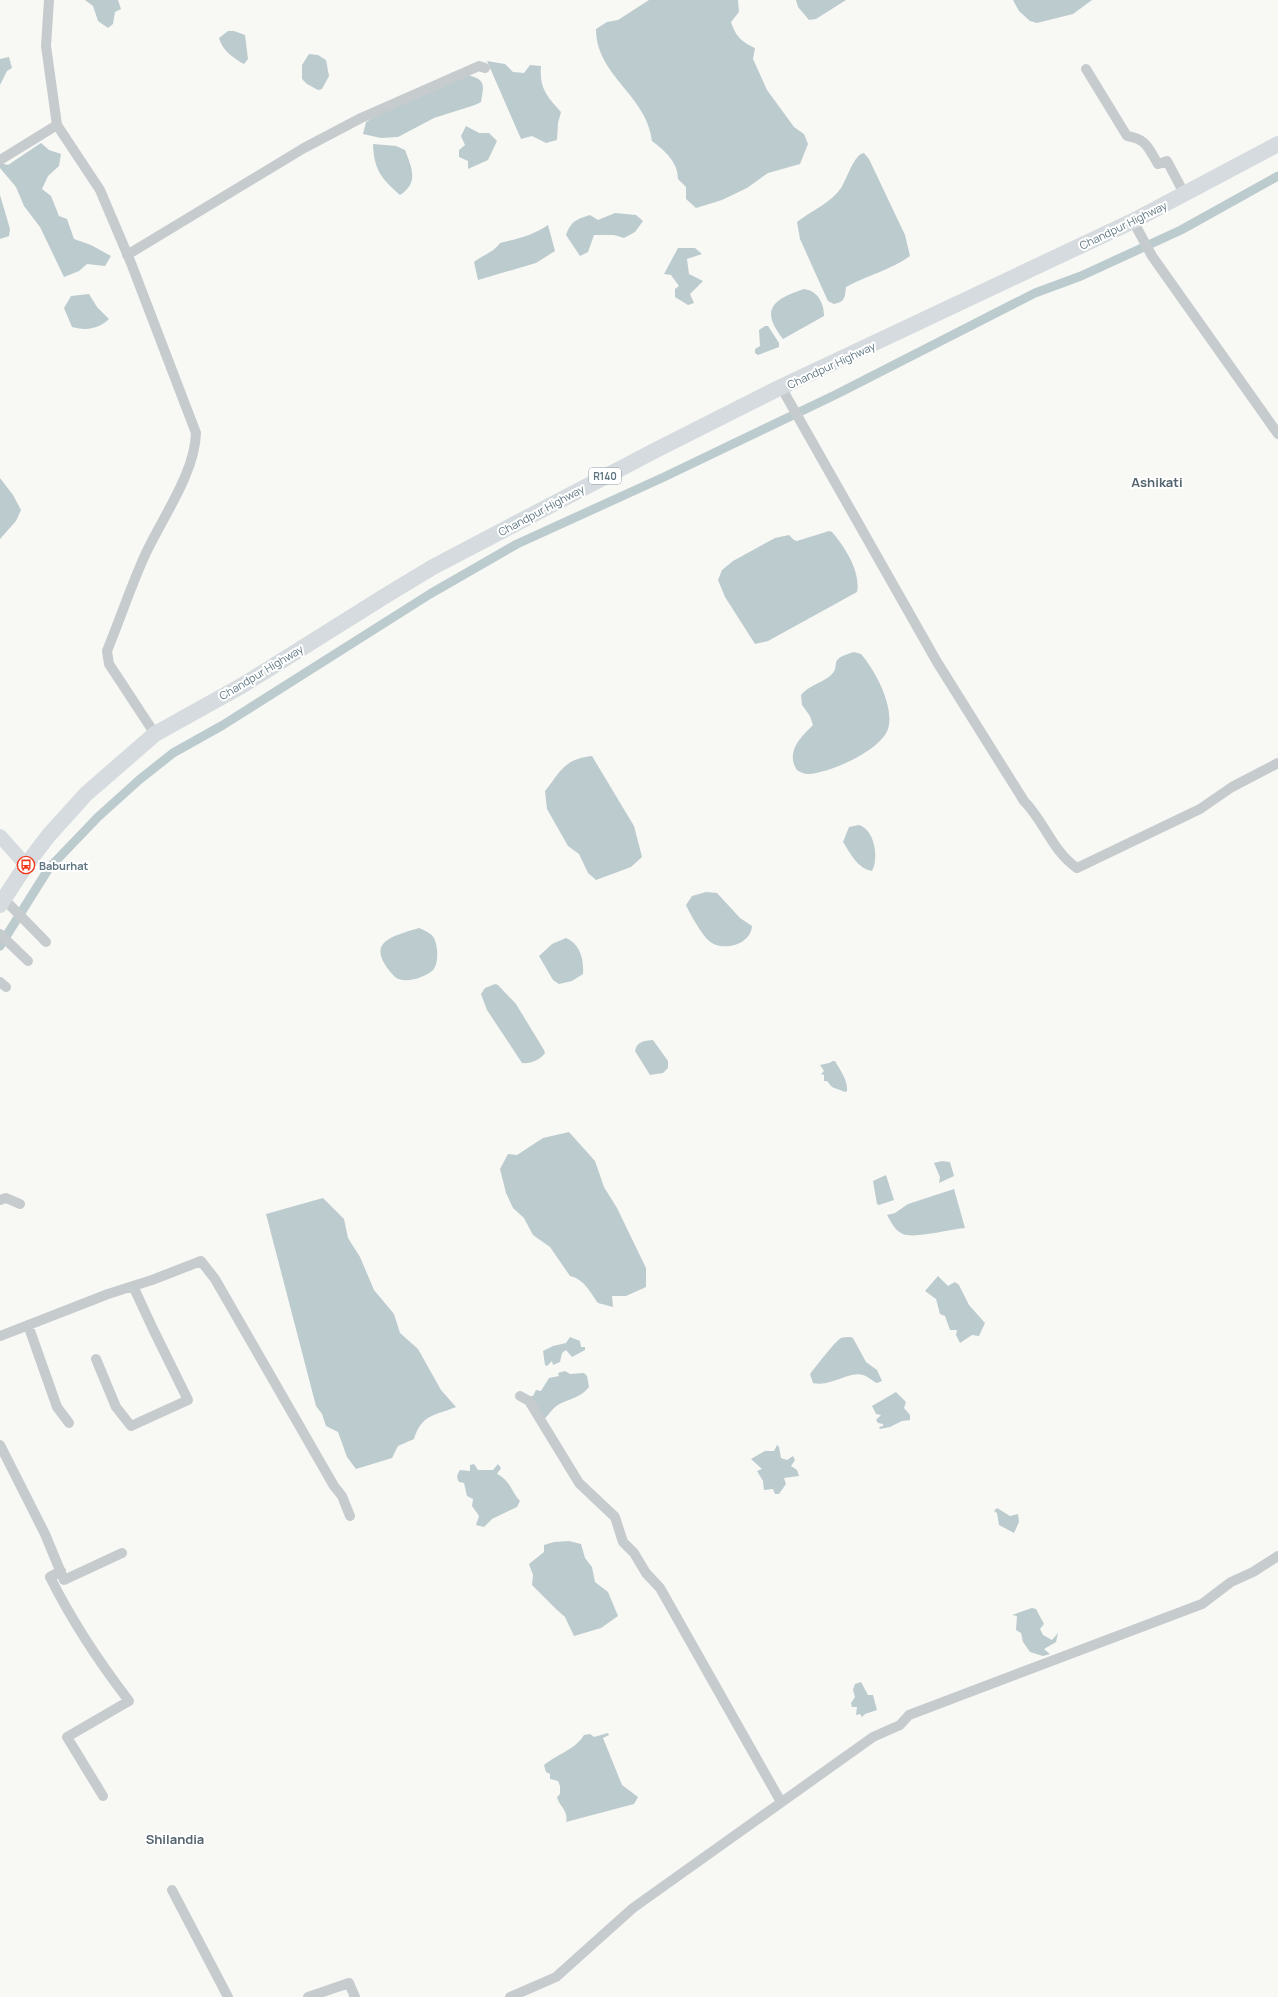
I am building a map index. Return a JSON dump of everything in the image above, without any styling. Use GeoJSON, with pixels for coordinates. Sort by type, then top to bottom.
{"type":"FeatureCollection","features":[{"type":"Feature","properties":{"kind":"main road","name":"Chandpur Highway"},"geometry":{"type":"LineString","coordinates":[[6,904],[26,865],[86,794],[155,734],[243,685],[433,567],[656,450],[784,393],[1137,226],[1185,195],[1278,144]]}},
{"type":"Feature","properties":{"kind":"main road"},"geometry":{"type":"LineString","coordinates":[[0,836],[26,865]]}},
{"type":"Feature","properties":{"kind":"street"},"geometry":{"type":"LineString","coordinates":[[49,0],[46,46],[57,125],[100,190],[127,255],[196,433],[196,444],[190,465],[145,555],[107,651],[109,664],[155,734]]}},
{"type":"Feature","properties":{"kind":"street"},"geometry":{"type":"LineString","coordinates":[[127,255],[304,148],[361,118],[479,66],[485,68]]}},
{"type":"Feature","properties":{"kind":"street"},"geometry":{"type":"LineString","coordinates":[[1086,69],[1127,136],[1138,138],[1145,142],[1158,164],[1167,161],[1185,195]]}},
{"type":"Feature","properties":{"kind":"street"},"geometry":{"type":"LineString","coordinates":[[0,160],[57,125]]}},
{"type":"Feature","properties":{"kind":"street"},"geometry":{"type":"LineString","coordinates":[[1137,226],[1152,256],[1278,434]]}},
{"type":"Feature","properties":{"kind":"street"},"geometry":{"type":"LineString","coordinates":[[784,393],[937,662],[1024,801],[1035,812],[1066,860],[1077,868],[1200,809],[1232,788],[1278,763]]}},
{"type":"Feature","properties":{"kind":"street"},"geometry":{"type":"LineString","coordinates":[[6,904],[25,919],[46,942]]}},
{"type":"Feature","properties":{"kind":"street"},"geometry":{"type":"LineString","coordinates":[[0,935],[28,961]]}},
{"type":"Feature","properties":{"kind":"street"},"geometry":{"type":"LineString","coordinates":[[0,1200],[6,1198],[20,1204]]}},
{"type":"Feature","properties":{"kind":"street"},"geometry":{"type":"LineString","coordinates":[[0,1336],[108,1294],[201,1261],[215,1279],[334,1486],[342,1496],[350,1516]]}},
{"type":"Feature","properties":{"kind":"street"},"geometry":{"type":"LineString","coordinates":[[96,1359],[116,1406],[131,1426],[188,1400],[152,1329],[133,1286]]}},
{"type":"Feature","properties":{"kind":"street"},"geometry":{"type":"LineString","coordinates":[[28,1325],[57,1407],[69,1423]]}},
{"type":"Feature","properties":{"kind":"street"},"geometry":{"type":"LineString","coordinates":[[520,1396],[529,1401],[579,1483],[615,1517],[624,1542],[634,1553],[646,1573],[660,1588],[781,1802]]}},
{"type":"Feature","properties":{"kind":"street"},"geometry":{"type":"LineString","coordinates":[[0,1445],[45,1534],[64,1580],[122,1553]]}},
{"type":"Feature","properties":{"kind":"street"},"geometry":{"type":"LineString","coordinates":[[510,1997],[556,1977],[633,1908],[873,1737],[900,1725],[909,1715],[1202,1604],[1231,1582],[1253,1572],[1278,1556]]}},
{"type":"Feature","properties":{"kind":"street"},"geometry":{"type":"LineString","coordinates":[[61,1571],[50,1577],[98,1659],[129,1701],[67,1737],[103,1796]]}},
{"type":"Feature","properties":{"kind":"street"},"geometry":{"type":"LineString","coordinates":[[172,1890],[228,1997]]}},
{"type":"Feature","properties":{"kind":"street"},"geometry":{"type":"LineString","coordinates":[[308,1997],[349,1983],[355,1997]]}},
{"type":"Feature","properties":{"kind":"shaded area"},"geometry":{"type":"Polygon","coordinates":[[[85,0],[118,0],[121,9],[115,12],[113,24],[108,28],[98,21],[93,6],[85,0]]]}},
{"type":"Feature","properties":{"kind":"shaded area"},"geometry":{"type":"Polygon","coordinates":[[[649,0],[738,0],[739,12],[731,22],[735,32],[746,44],[755,48],[753,59],[767,90],[794,127],[804,134],[808,144],[800,164],[768,173],[747,188],[722,200],[696,208],[686,199],[686,187],[678,179],[676,167],[670,157],[652,141],[648,125],[641,111],[612,73],[604,60],[598,45],[596,29],[607,22],[618,20],[649,0]]]}},
{"type":"Feature","properties":{"kind":"shaded area"},"geometry":{"type":"Polygon","coordinates":[[[796,0],[846,0],[816,19],[809,20],[798,7],[796,0]]]}},
{"type":"Feature","properties":{"kind":"shaded area"},"geometry":{"type":"Polygon","coordinates":[[[1013,0],[1092,0],[1073,14],[1037,23],[1030,21],[1019,11],[1013,0]]]}},
{"type":"Feature","properties":{"kind":"shaded area"},"geometry":{"type":"Polygon","coordinates":[[[228,31],[234,31],[245,35],[248,59],[244,64],[228,53],[220,42],[219,38],[228,31]]]}},
{"type":"Feature","properties":{"kind":"shaded area"},"geometry":{"type":"Polygon","coordinates":[[[309,54],[318,55],[326,60],[329,76],[322,89],[318,90],[307,84],[302,79],[302,65],[309,54]]]}},
{"type":"Feature","properties":{"kind":"shaded area"},"geometry":{"type":"Polygon","coordinates":[[[9,57],[12,68],[7,71],[0,85],[0,59],[9,57]]]}},
{"type":"Feature","properties":{"kind":"shaded area"},"geometry":{"type":"Polygon","coordinates":[[[487,61],[505,64],[513,72],[524,73],[530,65],[541,66],[541,80],[545,92],[561,112],[558,123],[557,140],[546,143],[532,136],[521,139],[487,61]]]}},
{"type":"Feature","properties":{"kind":"shaded area"},"geometry":{"type":"Polygon","coordinates":[[[467,75],[481,81],[483,91],[481,102],[434,118],[398,137],[381,138],[363,134],[366,122],[390,107],[467,75]]]}},
{"type":"Feature","properties":{"kind":"shaded area"},"geometry":{"type":"Polygon","coordinates":[[[466,126],[479,133],[489,133],[497,141],[488,160],[468,169],[468,161],[459,157],[459,150],[465,145],[461,136],[466,126]]]}},
{"type":"Feature","properties":{"kind":"shaded area"},"geometry":{"type":"Polygon","coordinates":[[[41,143],[49,150],[61,154],[59,166],[48,176],[42,189],[51,196],[59,216],[67,219],[74,239],[91,245],[111,256],[105,266],[87,264],[79,271],[64,277],[40,227],[24,206],[16,187],[0,168],[0,163],[8,165],[41,143]]]}},
{"type":"Feature","properties":{"kind":"shaded area"},"geometry":{"type":"Polygon","coordinates":[[[373,144],[396,146],[405,150],[412,169],[412,180],[406,190],[400,195],[388,184],[380,173],[375,161],[373,144]]]}},
{"type":"Feature","properties":{"kind":"shaded area"},"geometry":{"type":"Polygon","coordinates":[[[864,153],[869,159],[905,235],[910,256],[888,269],[846,287],[844,298],[840,302],[834,304],[828,301],[818,279],[800,239],[797,222],[827,202],[837,193],[854,162],[860,154],[864,153]]]}},
{"type":"Feature","properties":{"kind":"shaded area"},"geometry":{"type":"Polygon","coordinates":[[[0,195],[10,229],[9,236],[0,239],[0,195]]]}},
{"type":"Feature","properties":{"kind":"shaded area"},"geometry":{"type":"Polygon","coordinates":[[[615,213],[636,215],[643,221],[635,232],[624,238],[614,235],[594,235],[588,252],[580,256],[566,235],[572,224],[578,219],[590,215],[598,220],[615,213]]]}},
{"type":"Feature","properties":{"kind":"shaded area"},"geometry":{"type":"Polygon","coordinates":[[[548,225],[555,251],[536,263],[478,280],[474,262],[492,251],[500,243],[531,234],[548,225]]]}},
{"type":"Feature","properties":{"kind":"shaded area"},"geometry":{"type":"Polygon","coordinates":[[[678,248],[695,248],[702,254],[687,259],[689,274],[703,281],[690,294],[694,303],[688,305],[675,297],[675,289],[679,286],[671,275],[664,274],[678,248]]]}},
{"type":"Feature","properties":{"kind":"shaded area"},"geometry":{"type":"Polygon","coordinates":[[[804,289],[813,292],[819,298],[823,307],[824,316],[783,339],[772,320],[771,313],[773,306],[785,297],[804,289]]]}},
{"type":"Feature","properties":{"kind":"shaded area"},"geometry":{"type":"Polygon","coordinates":[[[89,294],[97,307],[109,319],[101,325],[92,328],[83,329],[72,327],[64,308],[71,296],[89,294]]]}},
{"type":"Feature","properties":{"kind":"shaded area"},"geometry":{"type":"Polygon","coordinates":[[[765,326],[768,326],[779,343],[779,347],[758,355],[755,353],[755,349],[760,346],[759,330],[765,326]]]}},
{"type":"Feature","properties":{"kind":"shaded area"},"geometry":{"type":"Polygon","coordinates":[[[0,478],[13,495],[21,510],[16,521],[0,539],[0,478]]]}},
{"type":"Feature","properties":{"kind":"shaded area"},"geometry":{"type":"Polygon","coordinates":[[[829,531],[832,532],[837,538],[851,560],[857,576],[857,592],[768,641],[755,644],[725,597],[718,580],[722,570],[733,561],[775,538],[789,535],[797,541],[829,531]]]}},
{"type":"Feature","properties":{"kind":"shaded area"},"geometry":{"type":"Polygon","coordinates":[[[854,652],[861,654],[878,679],[889,710],[888,729],[883,737],[865,753],[829,770],[808,774],[802,773],[797,770],[794,763],[794,751],[796,745],[813,725],[810,716],[802,705],[801,695],[807,689],[830,676],[834,672],[837,660],[854,652]]]}},
{"type":"Feature","properties":{"kind":"shaded area"},"geometry":{"type":"Polygon","coordinates":[[[592,756],[634,826],[642,857],[631,867],[596,880],[588,873],[579,854],[568,846],[547,809],[545,791],[569,763],[592,756]]]}},
{"type":"Feature","properties":{"kind":"shaded area"},"geometry":{"type":"Polygon","coordinates":[[[859,825],[869,832],[874,845],[875,859],[872,871],[858,864],[843,842],[849,827],[859,825]]]}},
{"type":"Feature","properties":{"kind":"shaded area"},"geometry":{"type":"Polygon","coordinates":[[[706,892],[717,893],[740,918],[752,926],[747,938],[734,945],[720,946],[714,944],[705,937],[686,905],[692,896],[706,892]]]}},
{"type":"Feature","properties":{"kind":"shaded area"},"geometry":{"type":"Polygon","coordinates":[[[419,928],[429,933],[434,938],[437,954],[435,967],[425,976],[419,978],[408,980],[398,979],[385,965],[381,956],[381,949],[384,943],[390,938],[419,928]]]}},
{"type":"Feature","properties":{"kind":"shaded area"},"geometry":{"type":"Polygon","coordinates":[[[566,938],[578,948],[583,963],[583,974],[572,981],[559,984],[553,980],[539,956],[552,944],[566,938]]]}},
{"type":"Feature","properties":{"kind":"shaded area"},"geometry":{"type":"Polygon","coordinates":[[[495,984],[498,985],[516,1004],[544,1050],[545,1053],[538,1060],[522,1063],[487,1010],[481,994],[485,988],[495,984]]]}},
{"type":"Feature","properties":{"kind":"shaded area"},"geometry":{"type":"Polygon","coordinates":[[[653,1040],[668,1061],[668,1068],[663,1073],[650,1075],[635,1051],[639,1043],[653,1040]]]}},
{"type":"Feature","properties":{"kind":"shaded area"},"geometry":{"type":"Polygon","coordinates":[[[835,1061],[845,1079],[847,1091],[845,1092],[832,1087],[827,1081],[824,1081],[824,1075],[821,1074],[824,1071],[820,1065],[835,1061]]]}},
{"type":"Feature","properties":{"kind":"shaded area"},"geometry":{"type":"Polygon","coordinates":[[[569,1132],[595,1161],[604,1187],[617,1208],[646,1268],[646,1287],[626,1296],[612,1296],[613,1307],[598,1303],[583,1283],[570,1276],[550,1247],[533,1235],[524,1218],[513,1208],[506,1193],[500,1169],[508,1154],[517,1155],[543,1138],[569,1132]]]}},
{"type":"Feature","properties":{"kind":"shaded area"},"geometry":{"type":"Polygon","coordinates":[[[942,1161],[950,1162],[954,1176],[939,1183],[940,1177],[934,1163],[942,1161]]]}},
{"type":"Feature","properties":{"kind":"shaded area"},"geometry":{"type":"Polygon","coordinates":[[[886,1175],[894,1200],[879,1205],[877,1204],[873,1181],[886,1175]]]}},
{"type":"Feature","properties":{"kind":"shaded area"},"geometry":{"type":"Polygon","coordinates":[[[954,1189],[965,1228],[924,1235],[908,1235],[898,1231],[887,1215],[895,1213],[908,1204],[954,1189]]]}},
{"type":"Feature","properties":{"kind":"shaded area"},"geometry":{"type":"Polygon","coordinates":[[[323,1198],[344,1219],[348,1238],[360,1257],[374,1290],[394,1314],[400,1333],[418,1349],[441,1390],[456,1407],[435,1414],[425,1420],[417,1431],[414,1439],[398,1446],[392,1458],[356,1469],[347,1457],[338,1432],[326,1426],[322,1414],[316,1406],[266,1214],[323,1198]]]}},
{"type":"Feature","properties":{"kind":"shaded area"},"geometry":{"type":"Polygon","coordinates":[[[938,1276],[948,1286],[955,1282],[959,1285],[969,1305],[985,1323],[979,1336],[972,1335],[960,1343],[956,1335],[957,1330],[950,1330],[945,1316],[940,1314],[936,1299],[925,1291],[938,1276]]]}},
{"type":"Feature","properties":{"kind":"shaded area"},"geometry":{"type":"Polygon","coordinates":[[[570,1337],[580,1341],[581,1347],[585,1347],[585,1350],[572,1357],[566,1350],[562,1353],[560,1362],[553,1365],[552,1361],[547,1366],[545,1365],[543,1351],[553,1346],[566,1343],[570,1337]]]}},
{"type":"Feature","properties":{"kind":"shaded area"},"geometry":{"type":"Polygon","coordinates":[[[844,1337],[853,1338],[866,1362],[877,1370],[882,1381],[877,1383],[863,1375],[857,1374],[827,1383],[813,1383],[810,1374],[825,1355],[838,1340],[844,1337]]]}},
{"type":"Feature","properties":{"kind":"shaded area"},"geometry":{"type":"Polygon","coordinates":[[[565,1371],[570,1374],[584,1373],[587,1376],[589,1387],[576,1397],[558,1405],[543,1420],[530,1396],[533,1396],[536,1390],[541,1391],[549,1378],[559,1376],[558,1373],[565,1371]]]}},
{"type":"Feature","properties":{"kind":"shaded area"},"geometry":{"type":"Polygon","coordinates":[[[896,1392],[906,1402],[904,1408],[910,1415],[910,1420],[902,1421],[890,1427],[880,1429],[879,1427],[883,1426],[883,1424],[878,1423],[876,1420],[881,1415],[876,1414],[872,1406],[896,1392]]]}},
{"type":"Feature","properties":{"kind":"shaded area"},"geometry":{"type":"Polygon","coordinates":[[[777,1445],[779,1447],[781,1458],[787,1460],[793,1456],[795,1460],[791,1466],[797,1470],[799,1476],[784,1478],[786,1484],[779,1494],[775,1494],[773,1489],[764,1490],[763,1481],[757,1471],[762,1469],[751,1459],[765,1451],[774,1451],[777,1445]]]}},
{"type":"Feature","properties":{"kind":"shaded area"},"geometry":{"type":"Polygon","coordinates":[[[474,1464],[478,1470],[493,1470],[498,1464],[501,1468],[497,1474],[508,1483],[520,1501],[517,1507],[492,1519],[484,1527],[476,1525],[479,1516],[472,1506],[473,1499],[467,1496],[464,1483],[459,1482],[457,1477],[460,1470],[470,1471],[470,1465],[474,1464]]]}},
{"type":"Feature","properties":{"kind":"shaded area"},"geometry":{"type":"Polygon","coordinates":[[[997,1508],[1010,1516],[1018,1514],[1019,1522],[1014,1533],[999,1525],[997,1513],[994,1511],[997,1508]]]}},
{"type":"Feature","properties":{"kind":"shaded area"},"geometry":{"type":"Polygon","coordinates":[[[569,1541],[581,1544],[585,1558],[592,1567],[595,1582],[608,1592],[618,1616],[601,1628],[574,1636],[565,1617],[532,1585],[533,1575],[529,1564],[544,1552],[544,1545],[554,1542],[569,1541]]]}},
{"type":"Feature","properties":{"kind":"shaded area"},"geometry":{"type":"Polygon","coordinates":[[[1032,1608],[1036,1609],[1044,1624],[1040,1629],[1043,1635],[1052,1640],[1058,1633],[1056,1642],[1044,1649],[1050,1654],[1043,1656],[1030,1652],[1023,1642],[1021,1633],[1016,1630],[1017,1616],[1012,1615],[1032,1608]]]}},
{"type":"Feature","properties":{"kind":"shaded area"},"geometry":{"type":"Polygon","coordinates":[[[861,1682],[868,1695],[873,1695],[877,1710],[865,1714],[862,1717],[860,1714],[856,1715],[857,1707],[852,1707],[851,1703],[855,1697],[853,1690],[855,1684],[861,1682]]]}},
{"type":"Feature","properties":{"kind":"shaded area"},"geometry":{"type":"Polygon","coordinates":[[[608,1733],[609,1735],[603,1738],[622,1785],[638,1797],[634,1804],[566,1822],[567,1818],[565,1812],[557,1797],[560,1794],[560,1786],[558,1781],[550,1779],[550,1774],[546,1772],[544,1765],[571,1748],[584,1735],[590,1734],[594,1737],[608,1733]]]}},
{"type":"Feature","properties":{"kind":"waterway"},"geometry":{"type":"LineString","coordinates":[[0,946],[49,868],[98,817],[139,780],[173,753],[223,725],[430,594],[517,544],[664,477],[837,394],[1035,293],[1081,276],[1181,230],[1278,176]]}},
{"type":"Feature","properties":{"kind":"place","name":"Baburhat"},"geometry":{"type":"Point","coordinates":[26,865]}},
{"type":"Feature","properties":{"kind":"district","name":"Ashikati"},"geometry":{"type":"Point","coordinates":[1157,482]}},
{"type":"Feature","properties":{"kind":"district","name":"Shilandia"},"geometry":{"type":"Point","coordinates":[175,1839]}}]}
